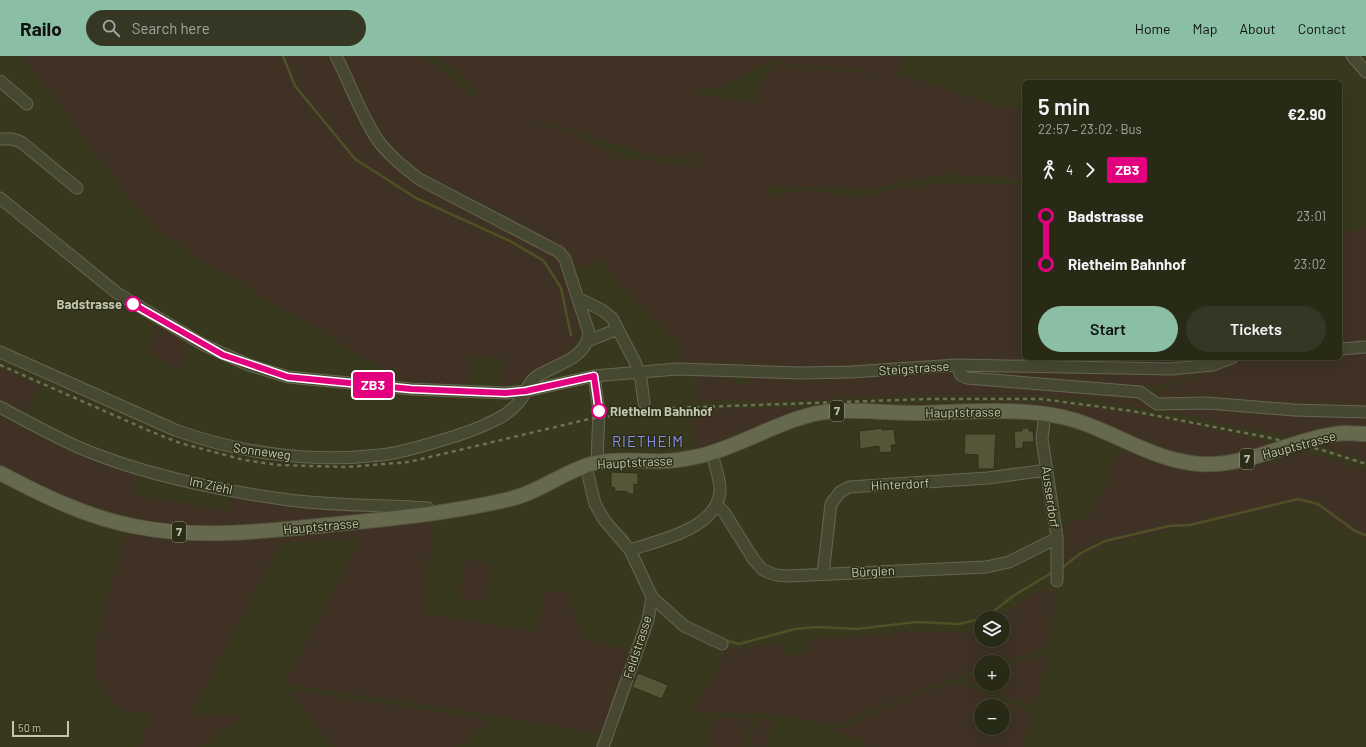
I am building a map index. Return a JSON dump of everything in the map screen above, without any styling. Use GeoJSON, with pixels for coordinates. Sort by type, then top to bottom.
{"type":"FeatureCollection","features":[{"type":"Feature","properties":{"kind":"main road","name":"Hauptstrasse"},"geometry":{"type":"LineString","coordinates":[[0,473],[53,501],[93,516],[136,527],[170,532],[259,531],[432,514],[518,497],[535,492],[592,464],[618,460],[670,461],[712,453],[746,441],[801,417],[835,411],[897,413],[974,411],[1045,413],[1076,420],[1171,460],[1196,464],[1219,464],[1240,461],[1319,438],[1345,434],[1366,434]]}},
{"type":"Feature","properties":{"kind":"street"},"geometry":{"type":"LineString","coordinates":[[336,56],[377,139],[391,156],[419,179],[559,252],[565,259],[578,298],[587,326],[588,341],[618,329]]}},
{"type":"Feature","properties":{"kind":"street"},"geometry":{"type":"LineString","coordinates":[[1352,56],[1366,72]]}},
{"type":"Feature","properties":{"kind":"street"},"geometry":{"type":"LineString","coordinates":[[0,81],[27,104]]}},
{"type":"Feature","properties":{"kind":"street"},"geometry":{"type":"LineString","coordinates":[[0,138],[12,139],[21,142],[77,188]]}},
{"type":"Feature","properties":{"kind":"street"},"geometry":{"type":"LineString","coordinates":[[0,198],[117,293],[204,345],[236,361],[288,377],[411,389],[506,393],[526,391],[594,376]]}},
{"type":"Feature","properties":{"kind":"street"},"geometry":{"type":"LineString","coordinates":[[578,298],[607,313],[618,329],[638,372],[644,403]]}},
{"type":"Feature","properties":{"kind":"street","name":"Sonneweg"},"geometry":{"type":"LineString","coordinates":[[0,352],[175,430],[204,440],[284,455],[332,457],[380,455],[413,448],[455,436],[495,420],[513,408],[526,391],[529,383],[536,377],[578,355],[588,341]]}},
{"type":"Feature","properties":{"kind":"street"},"geometry":{"type":"LineString","coordinates":[[1342,349],[1366,347]]}},
{"type":"Feature","properties":{"kind":"street","name":"Steigstrasse"},"geometry":{"type":"LineString","coordinates":[[594,376],[677,369],[802,373],[850,372],[957,365],[1172,369],[1213,365],[1227,360]]}},
{"type":"Feature","properties":{"kind":"street"},"geometry":{"type":"LineString","coordinates":[[957,365],[961,375],[967,378],[1140,392],[1157,404],[1207,403],[1294,410],[1366,412]]}},
{"type":"Feature","properties":{"kind":"street","name":"Feldstrasse"},"geometry":{"type":"LineString","coordinates":[[594,376],[599,404],[592,464],[595,504],[605,521],[630,550],[652,597],[648,620],[602,747]]}},
{"type":"Feature","properties":{"kind":"street","name":"Im Ziehl"},"geometry":{"type":"LineString","coordinates":[[0,407],[46,432],[80,448],[115,461],[170,477],[289,500],[428,508],[432,514]]}},
{"type":"Feature","properties":{"kind":"street","name":"Ausserdorf"},"geometry":{"type":"LineString","coordinates":[[1045,413],[1042,439],[1057,538],[1057,581]]}},
{"type":"Feature","properties":{"kind":"street"},"geometry":{"type":"LineString","coordinates":[[630,550],[680,534],[702,522],[717,505],[720,491],[712,453]]}},
{"type":"Feature","properties":{"kind":"street","name":"Hinterdorf"},"geometry":{"type":"LineString","coordinates":[[823,574],[831,504],[840,492],[849,487],[988,478],[1047,470]]}},
{"type":"Feature","properties":{"kind":"street","name":"Bürglen"},"geometry":{"type":"LineString","coordinates":[[717,505],[724,512],[754,560],[763,570],[776,575],[788,576],[986,567],[1009,562],[1057,538]]}},
{"type":"Feature","properties":{"kind":"street"},"geometry":{"type":"LineString","coordinates":[[652,597],[684,626],[722,644]]}},
{"type":"Feature","properties":{"kind":"shaded area"},"geometry":{"type":"Polygon","coordinates":[[[23,56],[420,56],[448,75],[471,98],[477,92],[456,71],[434,56],[906,56],[896,76],[918,80],[997,106],[1022,110],[1022,179],[943,174],[875,189],[766,186],[765,194],[814,190],[859,197],[898,188],[937,183],[1022,185],[1022,360],[1216,360],[1180,379],[1142,389],[975,373],[961,368],[849,369],[682,365],[679,343],[623,289],[602,261],[579,267],[563,276],[583,326],[569,351],[551,368],[529,379],[502,387],[503,358],[471,357],[466,389],[404,381],[196,257],[159,231],[140,211],[23,56]],[[768,60],[724,87],[699,88],[700,94],[756,102],[758,85],[774,63],[795,67],[880,74],[869,71],[804,66],[768,60]],[[522,121],[569,132],[621,155],[641,162],[641,158],[676,165],[689,165],[697,156],[683,159],[664,158],[637,152],[567,128],[522,121]]]}},
{"type":"Feature","properties":{"kind":"shaded area"},"geometry":{"type":"Polygon","coordinates":[[[1366,226],[1366,342],[1342,345],[1342,233],[1366,226]]]}},
{"type":"Feature","properties":{"kind":"shaded area"},"geometry":{"type":"Polygon","coordinates":[[[160,324],[192,341],[179,369],[146,350],[160,324]]]}},
{"type":"Feature","properties":{"kind":"shaded area"},"geometry":{"type":"Polygon","coordinates":[[[1366,349],[1366,410],[1160,399],[1155,395],[1156,392],[1232,360],[1342,360],[1342,352],[1366,349]]]}},
{"type":"Feature","properties":{"kind":"shaded area"},"geometry":{"type":"Polygon","coordinates":[[[0,368],[40,386],[23,415],[0,402],[0,368]]]}},
{"type":"Feature","properties":{"kind":"shaded area"},"geometry":{"type":"Polygon","coordinates":[[[942,368],[959,375],[1133,396],[1153,408],[1174,405],[1366,415],[1366,429],[1299,439],[1196,418],[1085,399],[1040,395],[928,395],[743,403],[743,400],[696,402],[697,372],[734,373],[733,384],[747,385],[748,374],[942,368]]]}},
{"type":"Feature","properties":{"kind":"shaded area"},"geometry":{"type":"Polygon","coordinates":[[[1012,401],[1080,406],[1147,416],[1214,429],[1281,445],[1218,459],[1170,454],[1133,439],[1093,419],[1070,411],[1013,404],[821,408],[722,442],[695,448],[689,410],[1012,401]]]}},
{"type":"Feature","properties":{"kind":"shaded area"},"geometry":{"type":"Polygon","coordinates":[[[0,414],[29,432],[47,440],[138,474],[134,495],[229,510],[234,494],[421,508],[320,520],[218,528],[204,528],[151,521],[99,508],[49,490],[0,467],[0,414]]]}},
{"type":"Feature","properties":{"kind":"shaded area"},"geometry":{"type":"Polygon","coordinates":[[[1335,439],[1366,439],[1366,461],[1318,444],[1335,439]]]}},
{"type":"Feature","properties":{"kind":"shaded area"},"geometry":{"type":"Polygon","coordinates":[[[1125,449],[1170,463],[1265,460],[1279,464],[1285,452],[1300,450],[1366,470],[1366,539],[1351,533],[1317,509],[1303,503],[1287,505],[1213,523],[1164,531],[1107,544],[1061,571],[1060,528],[1093,513],[1099,495],[1109,480],[1106,469],[1125,449]]]}},
{"type":"Feature","properties":{"kind":"shaded area"},"geometry":{"type":"Polygon","coordinates":[[[433,520],[424,614],[537,631],[544,592],[567,592],[582,637],[634,652],[600,735],[509,718],[319,689],[288,685],[282,689],[361,538],[281,543],[192,713],[245,715],[201,747],[139,747],[152,712],[131,711],[120,708],[110,700],[96,679],[93,662],[100,626],[111,582],[127,531],[250,538],[285,536],[433,520]]]}},
{"type":"Feature","properties":{"kind":"shaded area"},"geometry":{"type":"Polygon","coordinates":[[[464,560],[491,563],[486,601],[459,598],[464,560]]]}},
{"type":"Feature","properties":{"kind":"shaded area"},"geometry":{"type":"Polygon","coordinates":[[[1047,588],[1054,593],[1052,639],[1049,644],[1034,653],[1010,661],[1010,655],[974,655],[974,672],[918,690],[847,722],[836,724],[822,723],[764,713],[690,713],[713,680],[726,648],[739,650],[781,642],[784,656],[809,651],[808,642],[817,638],[857,637],[912,631],[964,632],[974,629],[974,647],[1010,647],[1009,611],[1036,592],[1047,588]]]}},
{"type":"Feature","properties":{"kind":"shaded area"},"geometry":{"type":"Polygon","coordinates":[[[1049,652],[1036,701],[1033,705],[991,691],[1010,691],[1010,665],[1049,652]]]}},
{"type":"Feature","properties":{"kind":"shaded area"},"geometry":{"type":"Polygon","coordinates":[[[974,676],[974,685],[964,682],[964,680],[974,676]]]}},
{"type":"Feature","properties":{"kind":"shaded area"},"geometry":{"type":"Polygon","coordinates":[[[953,684],[962,685],[974,689],[974,691],[978,691],[1000,699],[974,699],[974,735],[1010,735],[1010,703],[1032,711],[1023,747],[865,747],[866,741],[822,728],[838,729],[919,693],[953,684]]]}},
{"type":"Feature","properties":{"kind":"shaded area"},"geometry":{"type":"Polygon","coordinates":[[[297,691],[481,718],[484,720],[486,725],[459,747],[333,747],[291,692],[297,691]]]}},
{"type":"Feature","properties":{"kind":"shaded area"},"geometry":{"type":"Polygon","coordinates":[[[715,717],[745,717],[751,722],[744,747],[706,747],[715,717]]]}},
{"type":"Feature","properties":{"kind":"shaded area"},"geometry":{"type":"Polygon","coordinates":[[[761,718],[773,719],[766,747],[749,747],[756,723],[761,718]]]}},
{"type":"Feature","properties":{"kind":"building"},"geometry":{"type":"Polygon","coordinates":[[[882,428],[882,430],[894,429],[896,445],[891,445],[892,452],[879,453],[879,446],[860,449],[859,431],[882,428]]]}},
{"type":"Feature","properties":{"kind":"building"},"geometry":{"type":"Polygon","coordinates":[[[1022,428],[1029,428],[1029,431],[1033,431],[1034,442],[1023,442],[1023,448],[1015,449],[1014,431],[1022,431],[1022,428]]]}},
{"type":"Feature","properties":{"kind":"building"},"geometry":{"type":"Polygon","coordinates":[[[965,434],[996,434],[994,469],[978,469],[978,455],[964,454],[965,434]]]}},
{"type":"Feature","properties":{"kind":"building"},"geometry":{"type":"Polygon","coordinates":[[[611,472],[638,473],[638,485],[634,484],[634,494],[614,491],[615,488],[611,487],[611,472]]]}},
{"type":"Feature","properties":{"kind":"building"},"geometry":{"type":"Polygon","coordinates":[[[638,673],[668,685],[662,699],[632,687],[638,673]]]}},
{"type":"Feature","properties":{"kind":"waterway"},"geometry":{"type":"LineString","coordinates":[[283,56],[295,86],[355,159],[416,198],[510,241],[544,261],[561,288],[571,335]]}},
{"type":"Feature","properties":{"kind":"waterway"},"geometry":{"type":"LineString","coordinates":[[1063,567],[1081,553],[1105,541],[1169,526],[1190,525],[1298,499],[1318,504],[1355,531],[1366,535]]}},
{"type":"Feature","properties":{"kind":"waterway"},"geometry":{"type":"LineString","coordinates":[[619,529],[628,538]]}},
{"type":"Feature","properties":{"kind":"waterway"},"geometry":{"type":"LineString","coordinates":[[724,640],[739,644],[795,629],[817,627],[857,629],[916,622],[959,624],[976,620],[994,611],[1013,596],[1053,572]]}},
{"type":"Feature","properties":{"kind":"railway"},"geometry":{"type":"LineString","coordinates":[[0,365],[180,443],[244,460],[278,465],[347,467],[409,462],[589,419],[669,408],[929,399],[1041,399],[1132,411],[1266,437],[1322,450],[1366,464]]}},
{"type":"Feature","properties":{"kind":"bus line","name":"ZB3"},"geometry":{"type":"LineString","coordinates":[[133,304],[223,355],[236,361],[288,377],[411,389],[506,393],[526,391],[594,376],[599,411]]}},
{"type":"Feature","properties":{"kind":"place","name":"Badstrasse"},"geometry":{"type":"Point","coordinates":[133,304]}},
{"type":"Feature","properties":{"kind":"place","name":"Rietheim Bahnhof"},"geometry":{"type":"Point","coordinates":[599,411]}},
{"type":"Feature","properties":{"kind":"district","name":"RIETHEIM"},"geometry":{"type":"Point","coordinates":[648,442]}}]}
